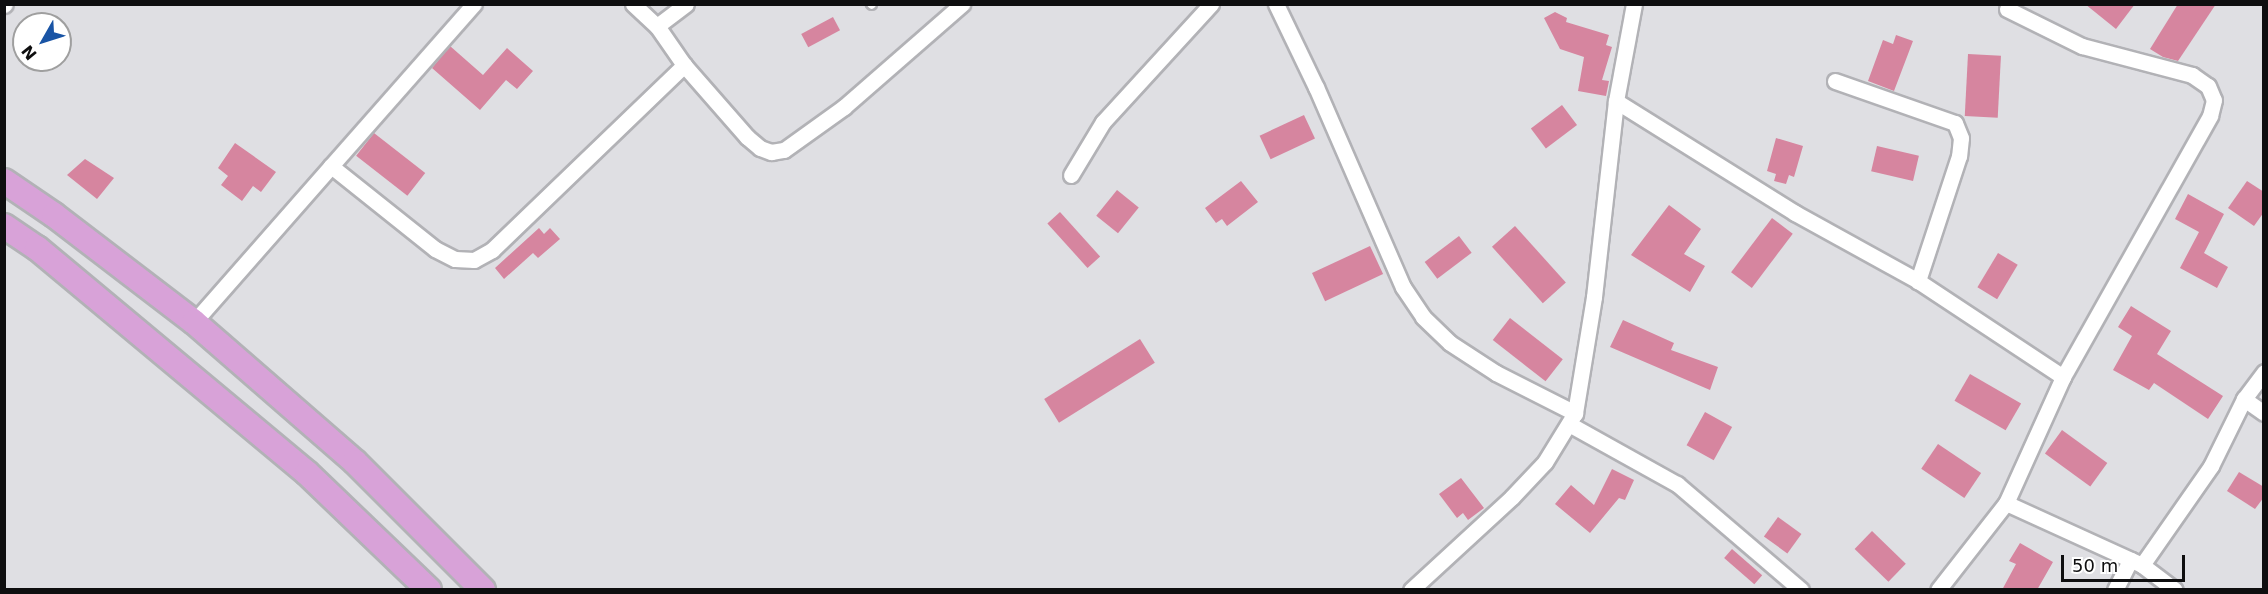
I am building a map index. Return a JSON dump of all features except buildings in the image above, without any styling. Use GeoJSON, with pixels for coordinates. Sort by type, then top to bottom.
{"type":"FeatureCollection","features":[{"type":"Feature","properties":{"kind":"highway"},"geometry":{"type":"LineString","coordinates":[[4,181],[54,215],[194,321],[356,462],[483,590]]}},
{"type":"Feature","properties":{"kind":"highway"},"geometry":{"type":"LineString","coordinates":[[4,226],[37,248],[307,473],[429,590]]}},
{"type":"Feature","properties":{"kind":"street"},"geometry":{"type":"LineString","coordinates":[[194,321],[474,4]]}},
{"type":"Feature","properties":{"kind":"street"},"geometry":{"type":"LineString","coordinates":[[633,4],[657,26],[684,65],[747,137],[771,152],[784,150],[844,107],[963,4]]}},
{"type":"Feature","properties":{"kind":"street"},"geometry":{"type":"LineString","coordinates":[[657,26],[686,4]]}},
{"type":"Feature","properties":{"kind":"street"},"geometry":{"type":"LineString","coordinates":[[1071,175],[1103,122],[1211,4]]}},
{"type":"Feature","properties":{"kind":"street"},"geometry":{"type":"LineString","coordinates":[[1276,4],[1316,87],[1403,287],[1423,317],[1459,349],[1677,484],[1801,590]]}},
{"type":"Feature","properties":{"kind":"street"},"geometry":{"type":"LineString","coordinates":[[1411,590],[1545,462],[1572,418],[1594,297],[1616,101],[1634,4]]}},
{"type":"Feature","properties":{"kind":"street"},"geometry":{"type":"LineString","coordinates":[[1938,590],[2006,503],[2064,377],[2210,116],[2214,100],[2208,86],[2192,75],[2082,46],[2007,9]]}},
{"type":"Feature","properties":{"kind":"street"},"geometry":{"type":"LineString","coordinates":[[331,166],[435,249],[455,259],[474,260],[492,250],[684,65]]}},
{"type":"Feature","properties":{"kind":"street"},"geometry":{"type":"LineString","coordinates":[[1836,81],[1955,123],[1961,138],[1959,156],[1918,280]]}},
{"type":"Feature","properties":{"kind":"street"},"geometry":{"type":"LineString","coordinates":[[1616,101],[1795,213],[1918,280],[2064,377]]}},
{"type":"Feature","properties":{"kind":"street"},"geometry":{"type":"LineString","coordinates":[[2115,590],[2211,466],[2244,399],[2264,372]]}},
{"type":"Feature","properties":{"kind":"street"},"geometry":{"type":"LineString","coordinates":[[2244,399],[2264,413]]}},
{"type":"Feature","properties":{"kind":"street"},"geometry":{"type":"LineString","coordinates":[[2006,503],[2136,563],[2175,590]]}}]}
